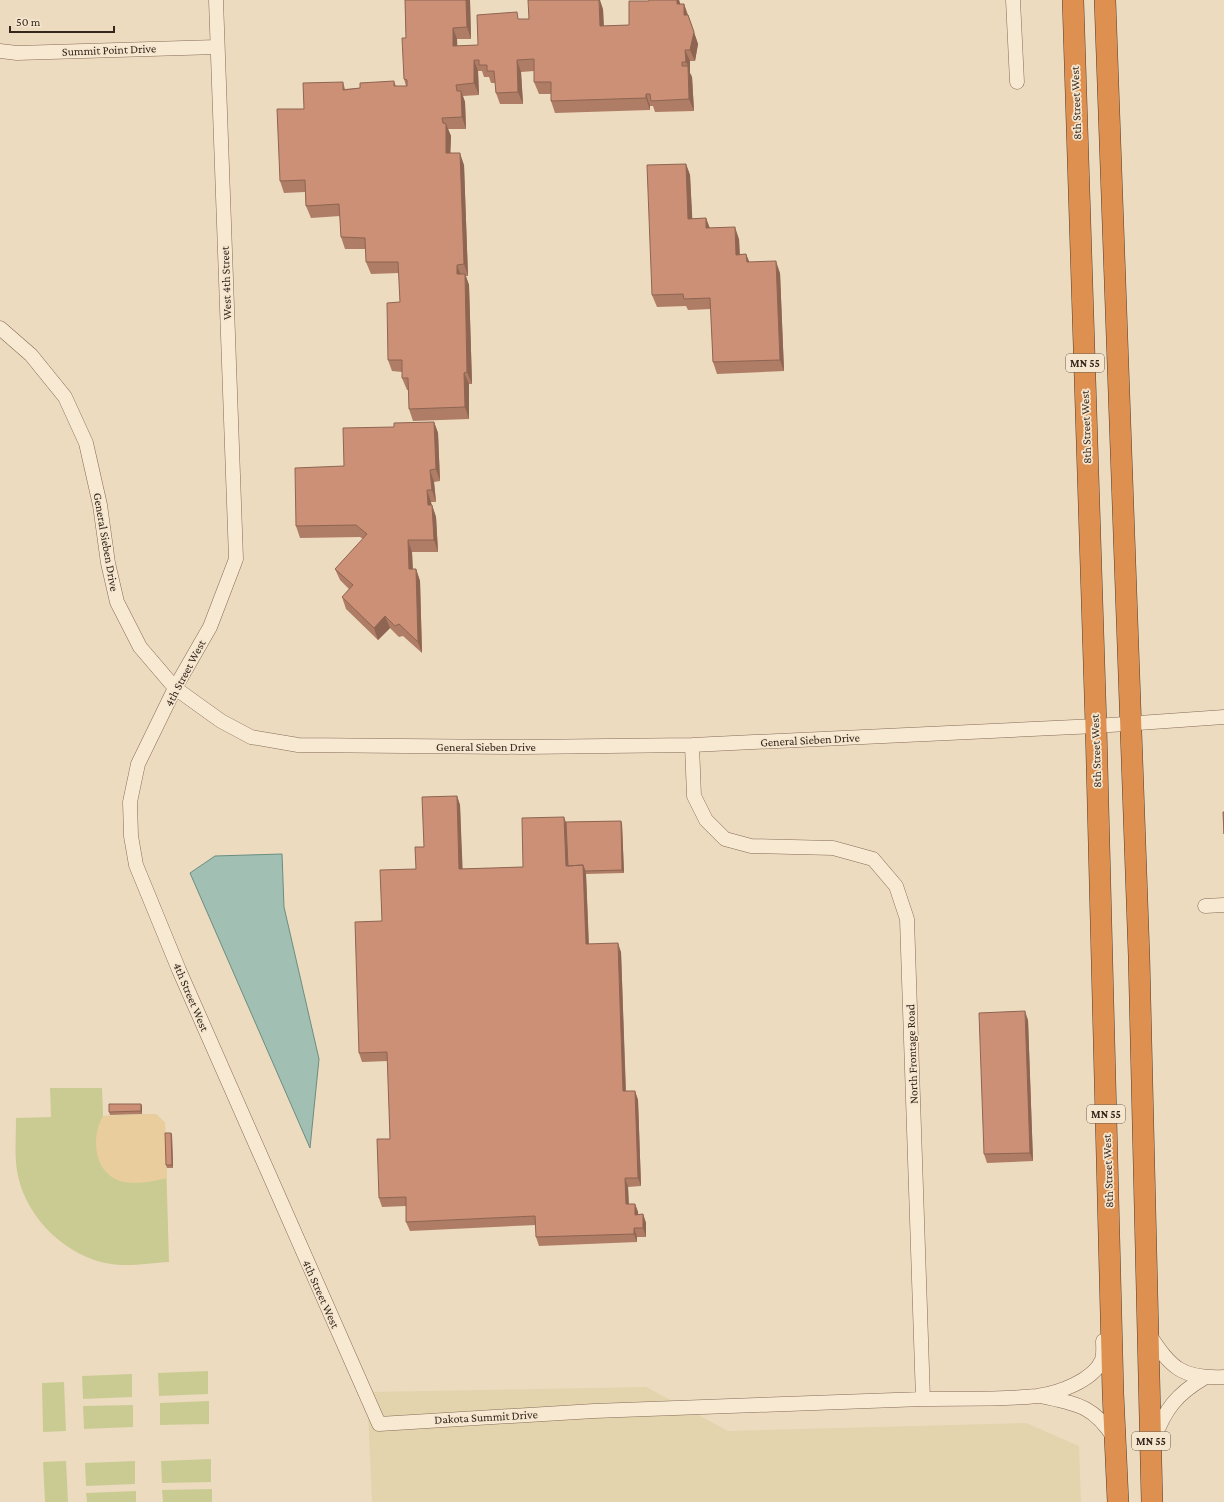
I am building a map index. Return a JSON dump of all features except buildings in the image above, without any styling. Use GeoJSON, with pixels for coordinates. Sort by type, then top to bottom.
{"type":"FeatureCollection","features":[{"type":"Feature","properties":{"kind":"highway","name":"8th Street West"},"geometry":{"type":"LineString","coordinates":[[1073,0],[1096,726],[1118,1502]]}},
{"type":"Feature","properties":{"kind":"highway","name":"MN 55"},"geometry":{"type":"LineString","coordinates":[[1105,0],[1139,956],[1152,1502]]}},
{"type":"Feature","properties":{"kind":"street","name":"West 4th Street"},"geometry":{"type":"LineString","coordinates":[[216,0],[236,559],[234,566]]}},
{"type":"Feature","properties":{"kind":"street"},"geometry":{"type":"LineString","coordinates":[[1013,0],[1017,82]]}},
{"type":"Feature","properties":{"kind":"street","name":"Summit Point Drive"},"geometry":{"type":"LineString","coordinates":[[0,51],[17,53],[218,47]]}},
{"type":"Feature","properties":{"kind":"street","name":"General Sieben Drive"},"geometry":{"type":"LineString","coordinates":[[0,328],[31,355],[65,396],[86,443],[100,505],[108,563],[118,602],[140,646],[175,688],[221,721],[252,737],[298,746],[523,747],[692,745],[1096,726],[1224,717]]}},
{"type":"Feature","properties":{"kind":"street","name":"4th Street West"},"geometry":{"type":"LineString","coordinates":[[234,566],[210,627],[175,688],[138,764],[130,802],[131,836],[136,864],[179,970],[379,1424]]}},
{"type":"Feature","properties":{"kind":"street","name":"North Frontage Road"},"geometry":{"type":"LineString","coordinates":[[692,745],[694,796],[706,820],[725,838],[752,846],[833,848],[873,859],[896,886],[907,919],[923,1399]]}},
{"type":"Feature","properties":{"kind":"street"},"geometry":{"type":"LineString","coordinates":[[1205,906],[1224,905]]}},
{"type":"Feature","properties":{"kind":"street"},"geometry":{"type":"LineString","coordinates":[[923,1399],[1038,1396],[1076,1384],[1096,1368],[1102,1360],[1104,1353],[1099,1161],[1105,1061]]}},
{"type":"Feature","properties":{"kind":"street"},"geometry":{"type":"LineString","coordinates":[[1148,1333],[1161,1353],[1182,1372],[1204,1378],[1224,1377]]}},
{"type":"Feature","properties":{"kind":"street"},"geometry":{"type":"LineString","coordinates":[[1151,1450],[1161,1420],[1169,1407],[1189,1387],[1204,1378]]}},
{"type":"Feature","properties":{"kind":"street"},"geometry":{"type":"LineString","coordinates":[[1038,1396],[1085,1409],[1104,1422],[1116,1440]]}},
{"type":"Feature","properties":{"kind":"street","name":"Dakota Summit Drive"},"geometry":{"type":"LineString","coordinates":[[379,1424],[594,1410],[923,1399]]}},
{"type":"Feature","properties":{"kind":"shaded area"},"geometry":{"type":"Polygon","coordinates":[[[282,854],[284,907],[319,1059],[310,1148],[190,873],[215,856],[282,854]]]}},
{"type":"Feature","properties":{"kind":"shaded area"},"geometry":{"type":"Polygon","coordinates":[[[646,1387],[728,1431],[1026,1423],[1079,1446],[1081,1502],[372,1502],[367,1392],[646,1387]]]}},
{"type":"Feature","properties":{"kind":"green space"},"geometry":{"type":"Polygon","coordinates":[[[50,1088],[102,1088],[103,1116],[156,1114],[165,1123],[169,1262],[125,1265],[111,1264],[95,1260],[80,1254],[65,1245],[40,1221],[30,1207],[18,1176],[16,1155],[16,1118],[51,1117],[50,1088]]]}},
{"type":"Feature","properties":{"kind":"green space"},"geometry":{"type":"Polygon","coordinates":[[[208,1371],[208,1394],[159,1396],[158,1373],[208,1371]]]}},
{"type":"Feature","properties":{"kind":"green space"},"geometry":{"type":"Polygon","coordinates":[[[132,1374],[132,1397],[83,1399],[82,1376],[132,1374]]]}},
{"type":"Feature","properties":{"kind":"green space"},"geometry":{"type":"Polygon","coordinates":[[[64,1382],[66,1431],[43,1432],[42,1383],[64,1382]]]}},
{"type":"Feature","properties":{"kind":"green space"},"geometry":{"type":"Polygon","coordinates":[[[209,1401],[209,1424],[160,1425],[160,1403],[209,1401]]]}},
{"type":"Feature","properties":{"kind":"green space"},"geometry":{"type":"Polygon","coordinates":[[[133,1405],[133,1427],[84,1429],[83,1406],[133,1405]]]}},
{"type":"Feature","properties":{"kind":"green space"},"geometry":{"type":"Polygon","coordinates":[[[211,1459],[211,1482],[162,1483],[161,1461],[211,1459]]]}},
{"type":"Feature","properties":{"kind":"green space"},"geometry":{"type":"Polygon","coordinates":[[[66,1461],[68,1502],[45,1502],[43,1462],[66,1461]]]}},
{"type":"Feature","properties":{"kind":"green space"},"geometry":{"type":"Polygon","coordinates":[[[135,1461],[135,1484],[86,1486],[85,1463],[135,1461]]]}},
{"type":"Feature","properties":{"kind":"green space"},"geometry":{"type":"Polygon","coordinates":[[[212,1489],[212,1502],[163,1502],[162,1490],[212,1489]]]}},
{"type":"Feature","properties":{"kind":"green space"},"geometry":{"type":"Polygon","coordinates":[[[136,1491],[136,1502],[87,1502],[86,1493],[136,1491]]]}},
{"type":"Feature","properties":{"kind":"sand"},"geometry":{"type":"Polygon","coordinates":[[[156,1114],[165,1123],[167,1178],[146,1182],[124,1182],[114,1178],[106,1172],[97,1155],[96,1145],[99,1125],[103,1116],[156,1114]]]}}]}
